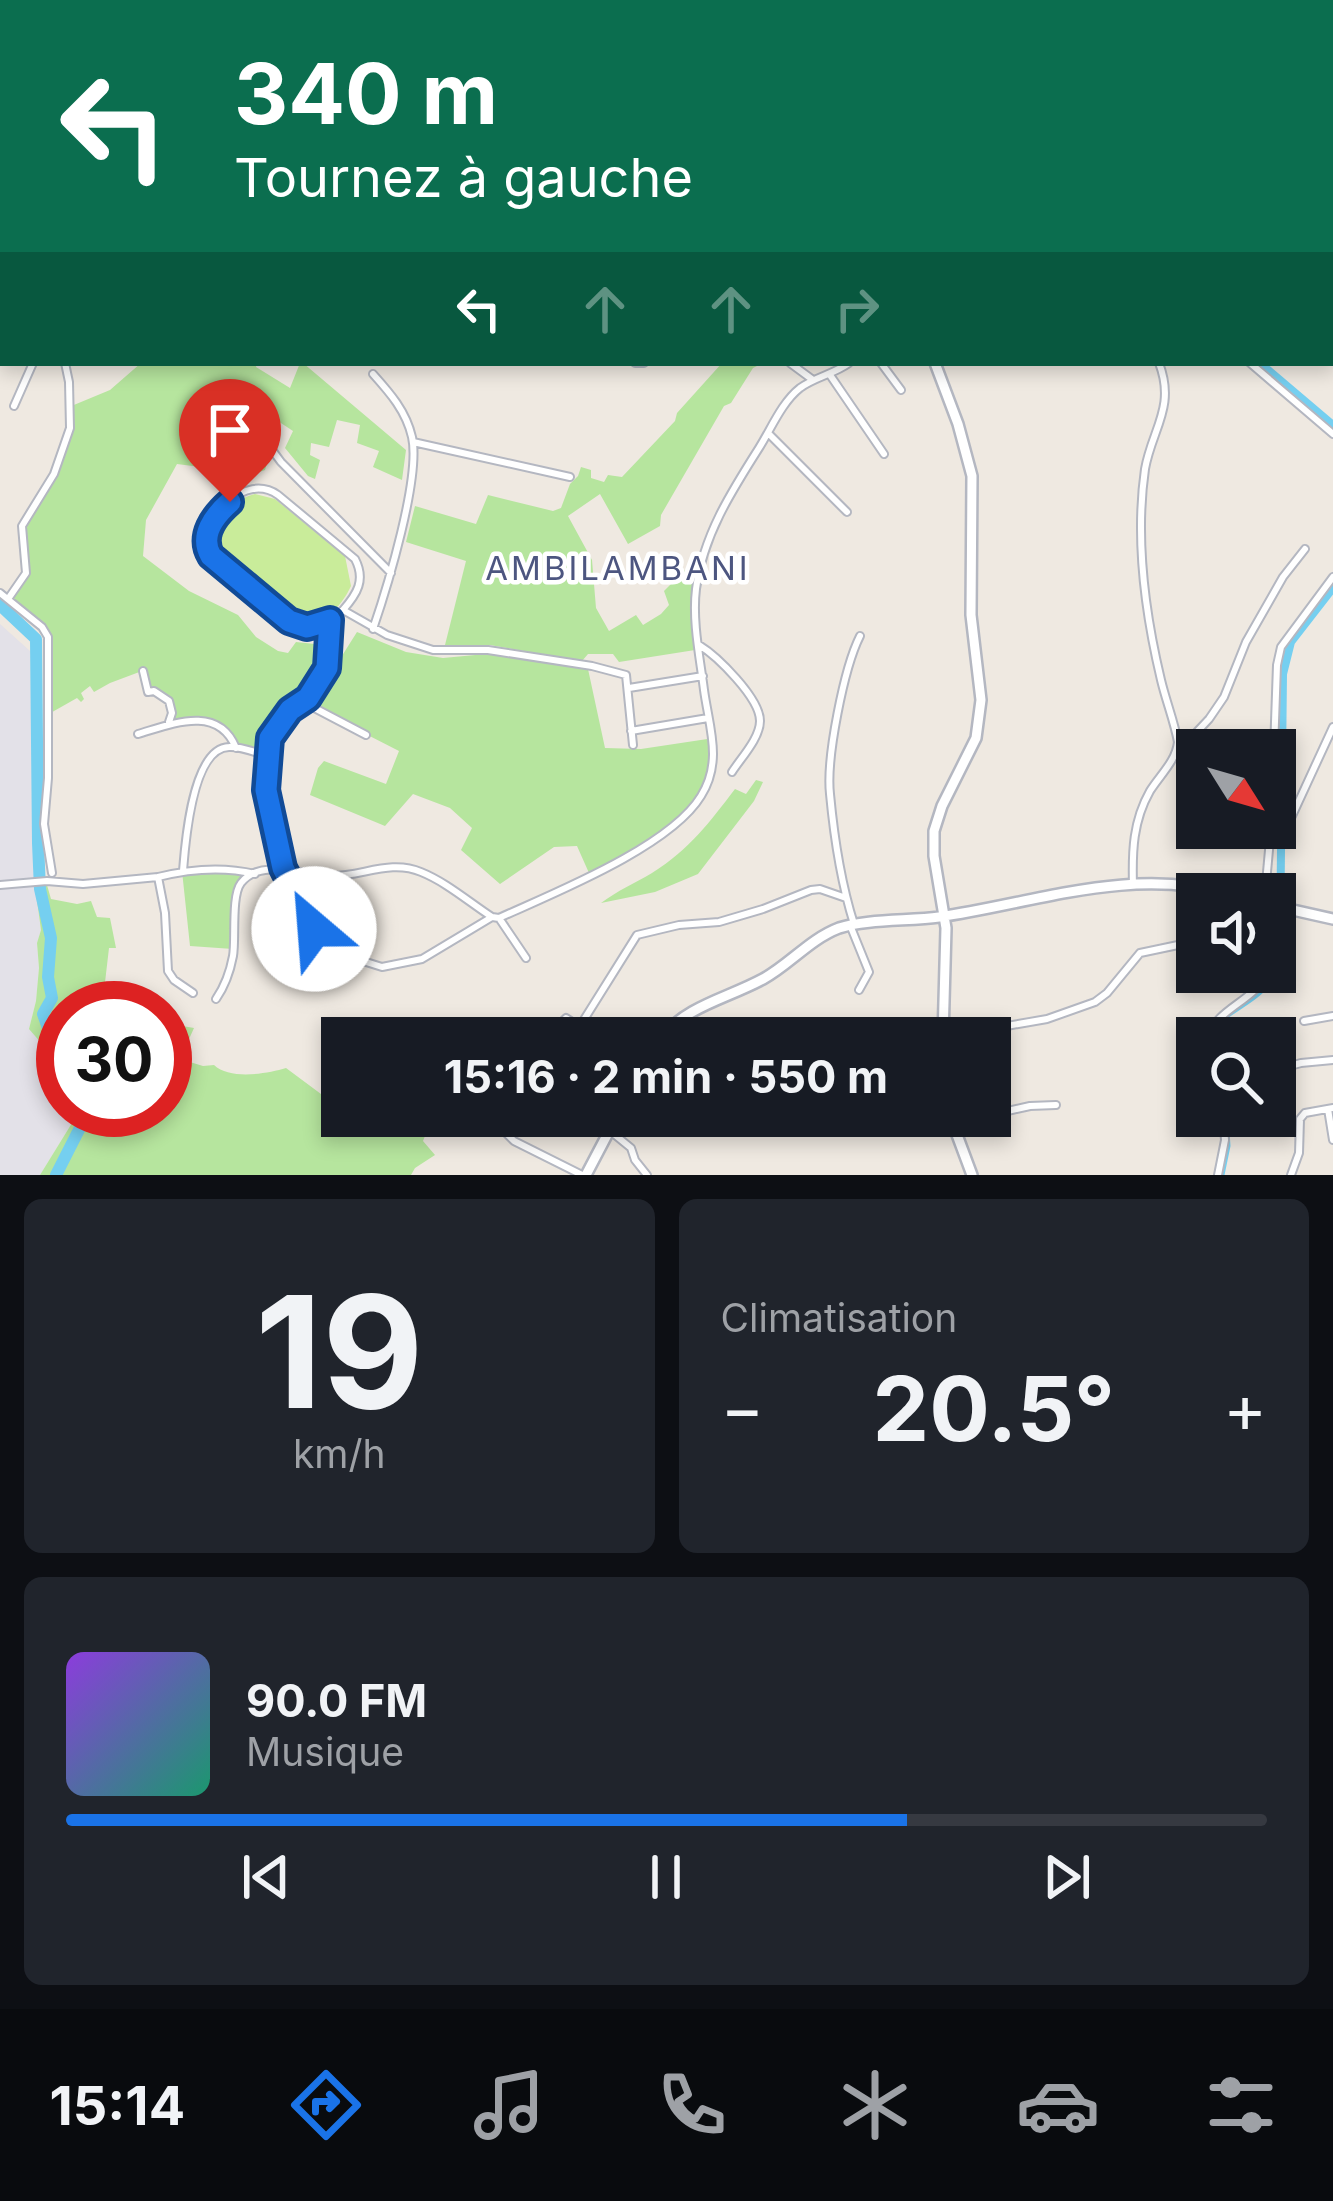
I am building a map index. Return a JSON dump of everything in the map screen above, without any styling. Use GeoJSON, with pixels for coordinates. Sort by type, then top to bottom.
{"type":"FeatureCollection","features":[{"type":"Feature","properties":{"kind":"street"},"geometry":{"type":"LineString","coordinates":[[14,406],[32,366]]}},
{"type":"Feature","properties":{"kind":"street"},"geometry":{"type":"LineString","coordinates":[[8,600],[26,573],[22,526],[54,474],[70,428],[66,366]]}},
{"type":"Feature","properties":{"kind":"street"},"geometry":{"type":"LineString","coordinates":[[794,366],[813,380]]}},
{"type":"Feature","properties":{"kind":"street"},"geometry":{"type":"LineString","coordinates":[[330,620],[327,668],[270,738],[266,798],[283,868],[320,937],[346,956],[374,966],[412,962],[613,865],[685,816],[702,796],[713,770],[714,738],[699,645],[696,590],[705,549],[717,519],[793,395],[844,366]]}},
{"type":"Feature","properties":{"kind":"street"},"geometry":{"type":"LineString","coordinates":[[883,366],[901,390]]}},
{"type":"Feature","properties":{"kind":"street"},"geometry":{"type":"LineString","coordinates":[[936,366],[972,476],[971,615],[981,700],[976,738],[934,831],[944,916],[943,1017]]}},
{"type":"Feature","properties":{"kind":"street"},"geometry":{"type":"LineString","coordinates":[[1160,366],[1166,394],[1144,475],[1144,581],[1153,643],[1176,734]]}},
{"type":"Feature","properties":{"kind":"street"},"geometry":{"type":"LineString","coordinates":[[1254,366],[1333,434]]}},
{"type":"Feature","properties":{"kind":"street"},"geometry":{"type":"LineString","coordinates":[[373,374],[394,396],[413,442],[410,487],[373,629]]}},
{"type":"Feature","properties":{"kind":"street"},"geometry":{"type":"LineString","coordinates":[[830,375],[884,454]]}},
{"type":"Feature","properties":{"kind":"street"},"geometry":{"type":"LineString","coordinates":[[211,404],[264,439],[391,573]]}},
{"type":"Feature","properties":{"kind":"street"},"geometry":{"type":"LineString","coordinates":[[768,433],[847,512]]}},
{"type":"Feature","properties":{"kind":"street"},"geometry":{"type":"LineString","coordinates":[[413,442],[570,477]]}},
{"type":"Feature","properties":{"kind":"street"},"geometry":{"type":"LineString","coordinates":[[255,486],[269,489],[355,559],[361,580],[343,610],[307,627],[289,621],[222,567],[207,550],[207,531],[223,508],[255,486]]}},
{"type":"Feature","properties":{"kind":"street"},"geometry":{"type":"LineString","coordinates":[[1200,729],[1230,688],[1246,642],[1305,549]]}},
{"type":"Feature","properties":{"kind":"street"},"geometry":{"type":"LineString","coordinates":[[1275,729],[1281,647],[1333,577]]}},
{"type":"Feature","properties":{"kind":"street"},"geometry":{"type":"LineString","coordinates":[[0,593],[48,637],[44,824],[52,873]]}},
{"type":"Feature","properties":{"kind":"street"},"geometry":{"type":"LineString","coordinates":[[343,610],[373,629],[434,650],[488,650],[626,674],[633,745]]}},
{"type":"Feature","properties":{"kind":"street"},"geometry":{"type":"LineString","coordinates":[[859,990],[869,972],[846,898],[830,781],[842,694],[860,636]]}},
{"type":"Feature","properties":{"kind":"street"},"geometry":{"type":"LineString","coordinates":[[699,645],[741,685],[760,717],[752,741],[732,772]]}},
{"type":"Feature","properties":{"kind":"street"},"geometry":{"type":"LineString","coordinates":[[143,671],[148,692],[170,701],[167,725]]}},
{"type":"Feature","properties":{"kind":"street"},"geometry":{"type":"LineString","coordinates":[[628,688],[703,676]]}},
{"type":"Feature","properties":{"kind":"street"},"geometry":{"type":"LineString","coordinates":[[303,702],[366,735]]}},
{"type":"Feature","properties":{"kind":"street"},"geometry":{"type":"LineString","coordinates":[[632,731],[708,718]]}},
{"type":"Feature","properties":{"kind":"street"},"geometry":{"type":"LineString","coordinates":[[138,734],[192,720],[231,735],[236,748]]}},
{"type":"Feature","properties":{"kind":"street"},"geometry":{"type":"LineString","coordinates":[[1296,807],[1333,727]]}},
{"type":"Feature","properties":{"kind":"street"},"geometry":{"type":"LineString","coordinates":[[183,871],[187,820],[204,772],[220,750],[236,748],[268,756]]}},
{"type":"Feature","properties":{"kind":"street"},"geometry":{"type":"LineString","coordinates":[[1133,885],[1133,842],[1139,815],[1176,755]]}},
{"type":"Feature","properties":{"kind":"street"},"geometry":{"type":"LineString","coordinates":[[216,999],[232,959],[241,883],[255,874],[283,868],[334,877],[390,866],[414,870],[495,918],[526,958]]}},
{"type":"Feature","properties":{"kind":"street"},"geometry":{"type":"LineString","coordinates":[[0,885],[83,884],[225,868],[255,874]]}},
{"type":"Feature","properties":{"kind":"street"},"geometry":{"type":"LineString","coordinates":[[158,877],[168,971],[193,992]]}},
{"type":"Feature","properties":{"kind":"street"},"geometry":{"type":"LineString","coordinates":[[682,1017],[764,979],[827,934],[852,925],[944,916],[1076,889],[1157,882],[1176,885]]}},
{"type":"Feature","properties":{"kind":"street"},"geometry":{"type":"LineString","coordinates":[[586,1017],[637,935],[719,922],[811,890],[846,898]]}},
{"type":"Feature","properties":{"kind":"street"},"geometry":{"type":"LineString","coordinates":[[1296,911],[1333,920]]}},
{"type":"Feature","properties":{"kind":"street"},"geometry":{"type":"LineString","coordinates":[[1011,1025],[1047,1019],[1095,1001],[1108,993],[1140,953],[1176,945]]}},
{"type":"Feature","properties":{"kind":"street"},"geometry":{"type":"LineString","coordinates":[[1219,1017],[1251,993]]}},
{"type":"Feature","properties":{"kind":"street"},"geometry":{"type":"LineString","coordinates":[[1304,1021],[1333,1016]]}},
{"type":"Feature","properties":{"kind":"street"},"geometry":{"type":"LineString","coordinates":[[1296,1064],[1333,1060]]}},
{"type":"Feature","properties":{"kind":"street"},"geometry":{"type":"LineString","coordinates":[[1011,1110],[1056,1105]]}},
{"type":"Feature","properties":{"kind":"street"},"geometry":{"type":"LineString","coordinates":[[1291,1175],[1299,1153],[1300,1119],[1305,1114],[1330,1108],[1333,1140]]}},
{"type":"Feature","properties":{"kind":"street"},"geometry":{"type":"LineString","coordinates":[[510,1137],[584,1175],[605,1137]]}},
{"type":"Feature","properties":{"kind":"street"},"geometry":{"type":"LineString","coordinates":[[618,1137],[631,1148],[646,1175]]}},
{"type":"Feature","properties":{"kind":"street"},"geometry":{"type":"LineString","coordinates":[[958,1137],[972,1175]]}},
{"type":"Feature","properties":{"kind":"street"},"geometry":{"type":"LineString","coordinates":[[1218,1175],[1225,1137]]}},
{"type":"Feature","properties":{"kind":"shaded area"},"geometry":{"type":"Polygon","coordinates":[[[0,624],[30,651],[34,878],[0,881],[0,624]]]}},
{"type":"Feature","properties":{"kind":"shaded area"},"geometry":{"type":"Polygon","coordinates":[[[35,886],[41,930],[29,1029],[36,1033],[36,1137],[63,1137],[40,1175],[0,1175],[0,888],[35,886]]]}},
{"type":"Feature","properties":{"kind":"green space"},"geometry":{"type":"Polygon","coordinates":[[[138,366],[256,366],[290,388],[299,366],[307,366],[406,450],[402,480],[373,467],[379,451],[357,443],[360,425],[337,420],[329,447],[311,443],[310,455],[320,460],[315,479],[308,476],[285,448],[293,431],[220,383],[194,420],[192,438],[213,454],[222,444],[268,460],[265,470],[254,474],[177,464],[146,520],[143,556],[189,591],[238,615],[256,637],[278,651],[288,653],[296,642],[315,644],[333,670],[357,632],[406,652],[443,658],[486,654],[588,669],[605,748],[641,749],[714,738],[713,766],[697,804],[665,833],[589,873],[577,846],[554,847],[500,884],[461,850],[472,828],[450,808],[413,794],[385,826],[310,795],[324,761],[386,784],[399,751],[303,702],[279,724],[268,756],[236,748],[224,729],[192,720],[167,725],[172,713],[164,696],[148,692],[142,671],[94,692],[90,686],[81,693],[81,702],[77,698],[47,715],[48,637],[8,600],[26,573],[22,526],[54,474],[70,428],[69,407],[110,390],[138,366]]]}},
{"type":"Feature","properties":{"kind":"green space"},"geometry":{"type":"Polygon","coordinates":[[[719,366],[757,366],[724,406],[661,515],[660,526],[628,544],[600,494],[568,516],[592,560],[596,608],[609,631],[636,615],[643,625],[661,614],[669,605],[664,591],[697,558],[691,596],[695,650],[619,662],[613,654],[588,654],[582,661],[490,645],[445,645],[466,561],[406,542],[415,506],[476,524],[488,495],[553,511],[561,508],[581,467],[591,470],[591,478],[604,482],[608,475],[622,477],[675,421],[719,366]]]}},
{"type":"Feature","properties":{"kind":"green space"},"geometry":{"type":"Polygon","coordinates":[[[255,494],[275,499],[345,556],[351,586],[327,616],[310,620],[291,615],[223,559],[216,537],[221,518],[234,503],[255,494]]]}},
{"type":"Feature","properties":{"kind":"green space"},"geometry":{"type":"Polygon","coordinates":[[[756,780],[763,782],[754,801],[698,874],[655,892],[601,903],[677,855],[735,789],[746,794],[756,780]]]}},
{"type":"Feature","properties":{"kind":"green space"},"geometry":{"type":"Polygon","coordinates":[[[225,868],[255,874],[238,898],[233,949],[190,946],[182,871],[225,868]]]}},
{"type":"Feature","properties":{"kind":"green space"},"geometry":{"type":"Polygon","coordinates":[[[47,885],[51,899],[77,904],[91,901],[97,917],[110,918],[116,948],[109,948],[105,981],[38,981],[41,930],[35,886],[47,885]]]}},
{"type":"Feature","properties":{"kind":"green space"},"geometry":{"type":"Polygon","coordinates":[[[36,1001],[36,1037],[29,1029],[36,1001]]]}},
{"type":"Feature","properties":{"kind":"green space"},"geometry":{"type":"Polygon","coordinates":[[[192,1063],[239,1074],[286,1068],[321,1094],[321,1137],[425,1137],[435,1155],[411,1175],[40,1175],[63,1137],[192,1137],[192,1063]]]}},
{"type":"Feature","properties":{"kind":"waterway"},"geometry":{"type":"LineString","coordinates":[[1264,366],[1333,425]]}},
{"type":"Feature","properties":{"kind":"waterway"},"geometry":{"type":"LineString","coordinates":[[1281,873],[1283,674],[1291,642],[1333,588]]}},
{"type":"Feature","properties":{"kind":"waterway"},"geometry":{"type":"LineString","coordinates":[[0,605],[36,639],[38,843],[40,889],[51,938],[49,981]]}},
{"type":"Feature","properties":{"kind":"waterway"},"geometry":{"type":"LineString","coordinates":[[1227,1017],[1260,993]]}},
{"type":"Feature","properties":{"kind":"waterway"},"geometry":{"type":"LineString","coordinates":[[56,1175],[75,1137]]}},
{"type":"Feature","properties":{"kind":"waterway"},"geometry":{"type":"LineString","coordinates":[[1223,1175],[1228,1137]]}},
{"type":"Feature","properties":{"kind":"district","name":"AMBILAMBANI"},"geometry":{"type":"Point","coordinates":[618,568]}},
{"type":"Feature","properties":{"kind":"route"},"geometry":{"type":"LineString","coordinates":[[230,502],[207,531],[211,556],[298,626],[330,620],[327,668],[308,698],[290,710],[270,738],[266,790],[283,868],[314,929]]}}]}
